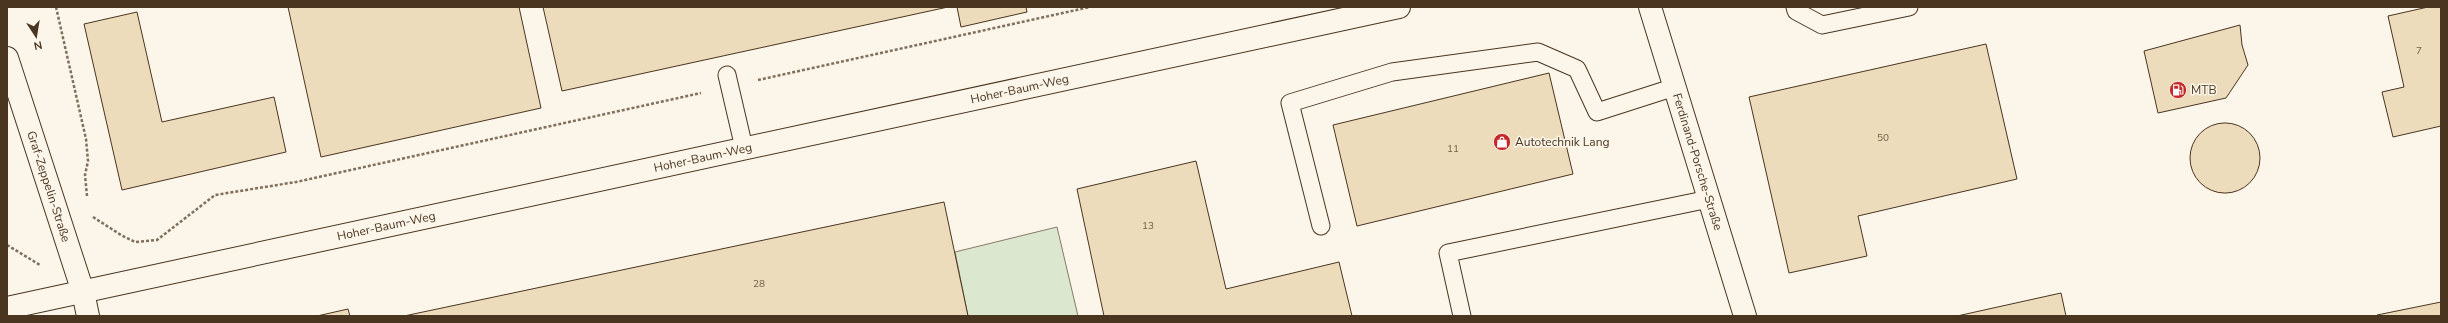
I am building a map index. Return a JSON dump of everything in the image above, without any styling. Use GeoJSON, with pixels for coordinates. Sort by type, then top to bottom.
{"type":"FeatureCollection","features":[{"type":"Feature","properties":{"kind":"street","name":"Hoher-Baum-Weg"},"geometry":{"type":"LineString","coordinates":[[7,308],[1399,7]]}},
{"type":"Feature","properties":{"kind":"street","name":"Ferdinand-Porsche-Straße"},"geometry":{"type":"LineString","coordinates":[[1650,7],[1745,316]]}},
{"type":"Feature","properties":{"kind":"street","name":"Graf-Zeppelin-Straße"},"geometry":{"type":"LineString","coordinates":[[7,58],[82,292],[88,316]]}},
{"type":"Feature","properties":{"kind":"lane"},"geometry":{"type":"LineString","coordinates":[[1795,7],[1796,12],[1822,25],[1909,7]]}},
{"type":"Feature","properties":{"kind":"lane"},"geometry":{"type":"LineString","coordinates":[[1321,226],[1290,103],[1392,72],[1538,52],[1577,69],[1597,112],[1675,87]]}},
{"type":"Feature","properties":{"kind":"lane"},"geometry":{"type":"LineString","coordinates":[[728,80],[744,148]]}},
{"type":"Feature","properties":{"kind":"lane"},"geometry":{"type":"LineString","coordinates":[[1462,316],[1448,253],[1709,198]]}},
{"type":"Feature","properties":{"kind":"path"},"geometry":{"type":"LineString","coordinates":[[56,7],[86,139],[88,161],[85,175],[88,203]]}},
{"type":"Feature","properties":{"kind":"path"},"geometry":{"type":"LineString","coordinates":[[90,210],[93,216],[121,235],[135,242],[157,240],[215,195],[296,182],[728,80],[1090,7]]}},
{"type":"Feature","properties":{"kind":"green space"},"geometry":{"type":"Polygon","coordinates":[[[1057,227],[1078,316],[968,316],[955,252],[1057,227]]]}},
{"type":"Feature","properties":{"kind":"building"},"geometry":{"type":"Polygon","coordinates":[[[288,7],[519,7],[541,108],[321,157],[288,7]]]}},
{"type":"Feature","properties":{"kind":"building"},"geometry":{"type":"Polygon","coordinates":[[[543,7],[948,7],[562,91],[543,7]]]}},
{"type":"Feature","properties":{"kind":"building"},"geometry":{"type":"Polygon","coordinates":[[[957,7],[1026,7],[1027,12],[961,27],[957,7]]]}},
{"type":"Feature","properties":{"kind":"building"},"geometry":{"type":"Polygon","coordinates":[[[2428,7],[2441,7],[2441,126],[2393,137],[2382,92],[2404,87],[2388,16],[2428,7]]]}},
{"type":"Feature","properties":{"kind":"building"},"geometry":{"type":"Polygon","coordinates":[[[137,12],[162,122],[274,97],[286,152],[122,190],[84,24],[137,12]]]}},
{"type":"Feature","properties":{"kind":"building"},"geometry":{"type":"Polygon","coordinates":[[[2240,25],[2242,45],[2248,65],[2226,98],[2158,113],[2144,51],[2240,25]]]}},
{"type":"Feature","properties":{"kind":"building"},"geometry":{"type":"Polygon","coordinates":[[[1986,44],[2017,179],[1858,216],[1867,256],[1789,273],[1749,97],[1986,44]]]}},
{"type":"Feature","properties":{"kind":"building"},"geometry":{"type":"Polygon","coordinates":[[[1549,73],[1573,174],[1357,226],[1333,125],[1549,73]]]}},
{"type":"Feature","properties":{"kind":"building"},"geometry":{"type":"Polygon","coordinates":[[[2225,123],[2238,126],[2250,133],[2257,145],[2260,158],[2257,171],[2250,183],[2238,190],[2225,193],[2212,190],[2200,183],[2193,171],[2190,158],[2193,145],[2200,133],[2212,126],[2225,123]]]}},
{"type":"Feature","properties":{"kind":"building"},"geometry":{"type":"Polygon","coordinates":[[[1196,161],[1226,289],[1339,262],[1352,316],[1104,316],[1077,189],[1196,161]]]}},
{"type":"Feature","properties":{"kind":"building"},"geometry":{"type":"Polygon","coordinates":[[[944,202],[968,316],[404,316],[944,202]]]}},
{"type":"Feature","properties":{"kind":"building"},"geometry":{"type":"Polygon","coordinates":[[[2061,293],[2066,316],[1957,316],[2061,293]]]}},
{"type":"Feature","properties":{"kind":"building"},"geometry":{"type":"Polygon","coordinates":[[[2441,302],[2441,316],[2377,316],[2377,315],[2441,302]]]}},
{"type":"Feature","properties":{"kind":"building"},"geometry":{"type":"Polygon","coordinates":[[[348,309],[350,316],[317,316],[348,309]]]}},
{"type":"Feature","properties":{"kind":"place","name":"MTB"},"geometry":{"type":"Point","coordinates":[2178,90]}},
{"type":"Feature","properties":{"kind":"place","name":"Autotechnik Lang"},"geometry":{"type":"Point","coordinates":[1502,142]}}]}
